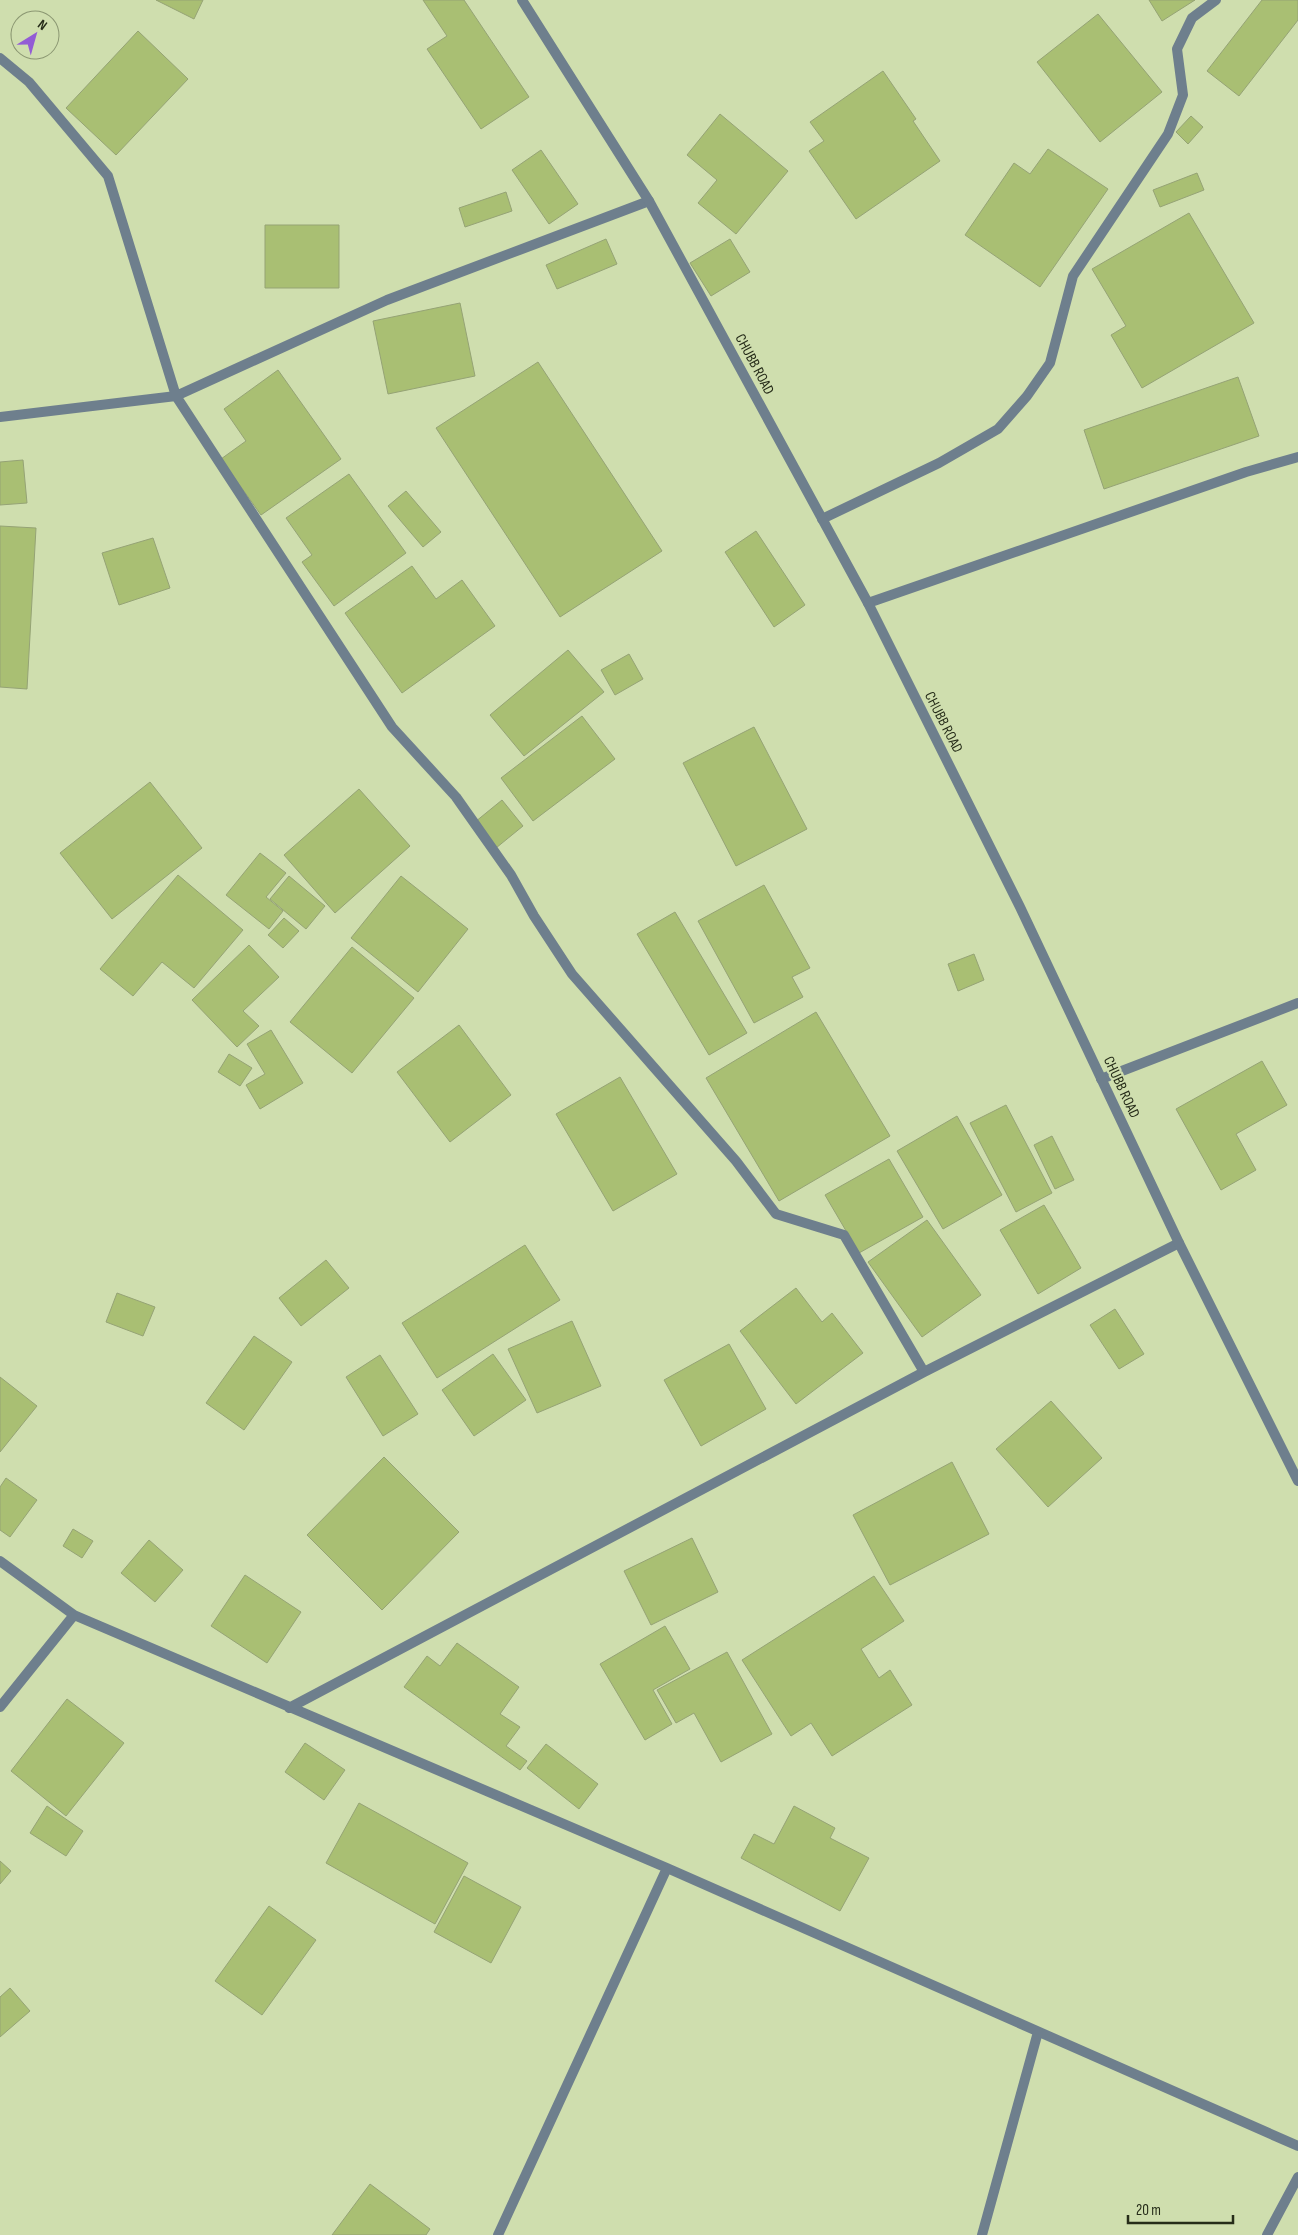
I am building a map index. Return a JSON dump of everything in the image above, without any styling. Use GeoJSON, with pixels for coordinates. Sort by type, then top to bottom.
{"type":"FeatureCollection","features":[{"type":"Feature","properties":{"kind":"street","name":"CHUBB ROAD"},"geometry":{"type":"LineString","coordinates":[[522,0],[650,201],[868,603],[1020,907],[1179,1243],[1298,1481]]}},
{"type":"Feature","properties":{"kind":"street"},"geometry":{"type":"LineString","coordinates":[[822,519],[939,464],[998,429],[1027,396],[1050,363],[1073,276],[1168,134],[1183,95],[1177,49],[1192,18],[1216,0]]}},
{"type":"Feature","properties":{"kind":"street"},"geometry":{"type":"LineString","coordinates":[[0,58],[29,82],[108,176],[176,396],[392,727],[456,797],[511,875],[534,916],[572,974],[736,1161],[776,1214],[844,1235],[924,1372]]}},
{"type":"Feature","properties":{"kind":"street"},"geometry":{"type":"LineString","coordinates":[[0,416],[176,396],[387,300],[650,201]]}},
{"type":"Feature","properties":{"kind":"street"},"geometry":{"type":"LineString","coordinates":[[868,603],[1246,472],[1298,457]]}},
{"type":"Feature","properties":{"kind":"street"},"geometry":{"type":"LineString","coordinates":[[1102,1079],[1298,1003]]}},
{"type":"Feature","properties":{"kind":"street"},"geometry":{"type":"LineString","coordinates":[[289,1708],[924,1372],[1179,1243]]}},
{"type":"Feature","properties":{"kind":"street"},"geometry":{"type":"LineString","coordinates":[[0,1561],[74,1615],[668,1868],[1298,2146]]}},
{"type":"Feature","properties":{"kind":"street"},"geometry":{"type":"LineString","coordinates":[[0,1707],[74,1615]]}},
{"type":"Feature","properties":{"kind":"street"},"geometry":{"type":"LineString","coordinates":[[498,2235],[668,1868]]}},
{"type":"Feature","properties":{"kind":"street"},"geometry":{"type":"LineString","coordinates":[[982,2235],[1038,2032]]}},
{"type":"Feature","properties":{"kind":"street"},"geometry":{"type":"LineString","coordinates":[[1267,2235],[1298,2177]]}},
{"type":"Feature","properties":{"kind":"building"},"geometry":{"type":"Polygon","coordinates":[[[156,0],[203,0],[194,19],[156,0]]]}},
{"type":"Feature","properties":{"kind":"building"},"geometry":{"type":"Polygon","coordinates":[[[423,0],[464,0],[529,97],[481,129],[427,49],[447,36],[423,0]]]}},
{"type":"Feature","properties":{"kind":"building"},"geometry":{"type":"Polygon","coordinates":[[[1149,0],[1195,0],[1162,21],[1149,0]]]}},
{"type":"Feature","properties":{"kind":"building"},"geometry":{"type":"Polygon","coordinates":[[[1262,0],[1298,0],[1298,20],[1239,96],[1207,71],[1262,0]]]}},
{"type":"Feature","properties":{"kind":"building"},"geometry":{"type":"Polygon","coordinates":[[[1098,14],[1162,92],[1100,142],[1037,62],[1098,14]]]}},
{"type":"Feature","properties":{"kind":"building"},"geometry":{"type":"Polygon","coordinates":[[[138,31],[188,79],[116,155],[66,108],[138,31]]]}},
{"type":"Feature","properties":{"kind":"building"},"geometry":{"type":"Polygon","coordinates":[[[883,71],[916,119],[913,121],[940,161],[856,219],[809,151],[824,141],[810,122],[883,71]]]}},
{"type":"Feature","properties":{"kind":"building"},"geometry":{"type":"Polygon","coordinates":[[[720,114],[788,171],[736,234],[698,203],[717,180],[687,155],[720,114]]]}},
{"type":"Feature","properties":{"kind":"building"},"geometry":{"type":"Polygon","coordinates":[[[1191,116],[1203,127],[1188,144],[1176,132],[1191,116]]]}},
{"type":"Feature","properties":{"kind":"building"},"geometry":{"type":"Polygon","coordinates":[[[1048,149],[1108,189],[1040,287],[965,235],[1014,163],[1030,174],[1048,149]]]}},
{"type":"Feature","properties":{"kind":"building"},"geometry":{"type":"Polygon","coordinates":[[[541,150],[578,204],[549,224],[512,170],[541,150]]]}},
{"type":"Feature","properties":{"kind":"building"},"geometry":{"type":"Polygon","coordinates":[[[1197,173],[1204,190],[1160,207],[1153,190],[1197,173]]]}},
{"type":"Feature","properties":{"kind":"building"},"geometry":{"type":"Polygon","coordinates":[[[506,192],[512,211],[465,227],[459,208],[506,192]]]}},
{"type":"Feature","properties":{"kind":"building"},"geometry":{"type":"Polygon","coordinates":[[[1189,213],[1254,323],[1142,388],[1111,335],[1126,326],[1092,269],[1189,213]]]}},
{"type":"Feature","properties":{"kind":"building"},"geometry":{"type":"Polygon","coordinates":[[[265,225],[339,225],[339,288],[265,288],[265,225]]]}},
{"type":"Feature","properties":{"kind":"building"},"geometry":{"type":"Polygon","coordinates":[[[606,239],[617,264],[557,289],[546,265],[606,239]]]}},
{"type":"Feature","properties":{"kind":"building"},"geometry":{"type":"Polygon","coordinates":[[[730,239],[750,272],[711,296],[690,263],[730,239]]]}},
{"type":"Feature","properties":{"kind":"building"},"geometry":{"type":"Polygon","coordinates":[[[460,303],[475,376],[388,394],[373,321],[460,303]]]}},
{"type":"Feature","properties":{"kind":"building"},"geometry":{"type":"Polygon","coordinates":[[[538,362],[662,551],[560,617],[436,428],[538,362]]]}},
{"type":"Feature","properties":{"kind":"building"},"geometry":{"type":"Polygon","coordinates":[[[278,370],[341,459],[261,515],[221,459],[246,441],[224,409],[278,370]]]}},
{"type":"Feature","properties":{"kind":"building"},"geometry":{"type":"Polygon","coordinates":[[[1238,377],[1259,436],[1104,489],[1084,430],[1238,377]]]}},
{"type":"Feature","properties":{"kind":"building"},"geometry":{"type":"Polygon","coordinates":[[[23,460],[27,503],[0,505],[0,462],[23,460]]]}},
{"type":"Feature","properties":{"kind":"building"},"geometry":{"type":"Polygon","coordinates":[[[349,474],[406,553],[334,606],[302,562],[312,555],[286,518],[349,474]]]}},
{"type":"Feature","properties":{"kind":"building"},"geometry":{"type":"Polygon","coordinates":[[[406,491],[441,532],[423,547],[388,506],[406,491]]]}},
{"type":"Feature","properties":{"kind":"building"},"geometry":{"type":"Polygon","coordinates":[[[0,526],[36,528],[27,689],[0,687],[0,526]]]}},
{"type":"Feature","properties":{"kind":"building"},"geometry":{"type":"Polygon","coordinates":[[[756,531],[805,605],[774,627],[725,552],[756,531]]]}},
{"type":"Feature","properties":{"kind":"building"},"geometry":{"type":"Polygon","coordinates":[[[153,538],[170,588],[119,605],[102,553],[153,538]]]}},
{"type":"Feature","properties":{"kind":"building"},"geometry":{"type":"Polygon","coordinates":[[[412,566],[436,599],[462,580],[495,626],[402,693],[345,613],[412,566]]]}},
{"type":"Feature","properties":{"kind":"building"},"geometry":{"type":"Polygon","coordinates":[[[568,650],[604,692],[524,756],[490,715],[568,650]]]}},
{"type":"Feature","properties":{"kind":"building"},"geometry":{"type":"Polygon","coordinates":[[[629,654],[643,679],[615,695],[601,670],[629,654]]]}},
{"type":"Feature","properties":{"kind":"building"},"geometry":{"type":"Polygon","coordinates":[[[582,716],[615,759],[533,821],[501,778],[582,716]]]}},
{"type":"Feature","properties":{"kind":"building"},"geometry":{"type":"Polygon","coordinates":[[[754,727],[807,829],[736,866],[683,763],[754,727]]]}},
{"type":"Feature","properties":{"kind":"building"},"geometry":{"type":"Polygon","coordinates":[[[150,782],[202,848],[112,919],[60,853],[150,782]]]}},
{"type":"Feature","properties":{"kind":"building"},"geometry":{"type":"Polygon","coordinates":[[[359,789],[410,846],[335,913],[284,855],[359,789]]]}},
{"type":"Feature","properties":{"kind":"building"},"geometry":{"type":"Polygon","coordinates":[[[502,800],[523,826],[496,848],[475,822],[502,800]]]}},
{"type":"Feature","properties":{"kind":"building"},"geometry":{"type":"Polygon","coordinates":[[[260,853],[286,873],[266,897],[283,911],[269,929],[226,895],[260,853]]]}},
{"type":"Feature","properties":{"kind":"building"},"geometry":{"type":"Polygon","coordinates":[[[178,875],[243,930],[194,988],[162,962],[133,996],[100,969],[178,875]]]}},
{"type":"Feature","properties":{"kind":"building"},"geometry":{"type":"Polygon","coordinates":[[[289,876],[325,906],[306,929],[270,899],[289,876]]]}},
{"type":"Feature","properties":{"kind":"building"},"geometry":{"type":"Polygon","coordinates":[[[401,876],[468,929],[418,992],[351,938],[401,876]]]}},
{"type":"Feature","properties":{"kind":"building"},"geometry":{"type":"Polygon","coordinates":[[[764,885],[810,968],[792,977],[803,997],[754,1023],[698,921],[764,885]]]}},
{"type":"Feature","properties":{"kind":"building"},"geometry":{"type":"Polygon","coordinates":[[[675,912],[747,1033],[709,1055],[637,934],[675,912]]]}},
{"type":"Feature","properties":{"kind":"building"},"geometry":{"type":"Polygon","coordinates":[[[284,918],[299,931],[283,948],[268,935],[284,918]]]}},
{"type":"Feature","properties":{"kind":"building"},"geometry":{"type":"Polygon","coordinates":[[[249,945],[279,977],[243,1011],[259,1026],[237,1047],[192,1000],[249,945]]]}},
{"type":"Feature","properties":{"kind":"building"},"geometry":{"type":"Polygon","coordinates":[[[352,947],[414,998],[352,1073],[290,1022],[352,947]]]}},
{"type":"Feature","properties":{"kind":"building"},"geometry":{"type":"Polygon","coordinates":[[[974,954],[984,980],[958,991],[948,964],[974,954]]]}},
{"type":"Feature","properties":{"kind":"building"},"geometry":{"type":"Polygon","coordinates":[[[816,1012],[890,1136],[779,1201],[706,1078],[816,1012]]]}},
{"type":"Feature","properties":{"kind":"building"},"geometry":{"type":"Polygon","coordinates":[[[459,1025],[511,1095],[450,1142],[397,1072],[459,1025]]]}},
{"type":"Feature","properties":{"kind":"building"},"geometry":{"type":"Polygon","coordinates":[[[271,1030],[303,1083],[260,1109],[246,1085],[265,1074],[247,1044],[271,1030]]]}},
{"type":"Feature","properties":{"kind":"building"},"geometry":{"type":"Polygon","coordinates":[[[229,1054],[252,1068],[240,1086],[218,1072],[229,1054]]]}},
{"type":"Feature","properties":{"kind":"building"},"geometry":{"type":"Polygon","coordinates":[[[1262,1061],[1287,1105],[1236,1134],[1256,1170],[1221,1190],[1176,1109],[1262,1061]]]}},
{"type":"Feature","properties":{"kind":"building"},"geometry":{"type":"Polygon","coordinates":[[[620,1077],[677,1174],[613,1211],[556,1114],[620,1077]]]}},
{"type":"Feature","properties":{"kind":"building"},"geometry":{"type":"Polygon","coordinates":[[[1006,1105],[1052,1193],[1016,1212],[970,1123],[1006,1105]]]}},
{"type":"Feature","properties":{"kind":"building"},"geometry":{"type":"Polygon","coordinates":[[[957,1116],[1002,1195],[943,1229],[897,1151],[957,1116]]]}},
{"type":"Feature","properties":{"kind":"building"},"geometry":{"type":"Polygon","coordinates":[[[1052,1136],[1074,1180],[1055,1189],[1034,1145],[1052,1136]]]}},
{"type":"Feature","properties":{"kind":"building"},"geometry":{"type":"Polygon","coordinates":[[[889,1159],[923,1217],[859,1253],[825,1195],[889,1159]]]}},
{"type":"Feature","properties":{"kind":"building"},"geometry":{"type":"Polygon","coordinates":[[[1044,1205],[1081,1268],[1038,1294],[1000,1230],[1044,1205]]]}},
{"type":"Feature","properties":{"kind":"building"},"geometry":{"type":"Polygon","coordinates":[[[927,1220],[981,1295],[922,1337],[868,1262],[927,1220]]]}},
{"type":"Feature","properties":{"kind":"building"},"geometry":{"type":"Polygon","coordinates":[[[525,1245],[560,1300],[437,1378],[402,1323],[525,1245]]]}},
{"type":"Feature","properties":{"kind":"building"},"geometry":{"type":"Polygon","coordinates":[[[326,1260],[349,1288],[301,1326],[279,1298],[326,1260]]]}},
{"type":"Feature","properties":{"kind":"building"},"geometry":{"type":"Polygon","coordinates":[[[796,1288],[822,1322],[832,1313],[863,1353],[796,1404],[740,1331],[796,1288]]]}},
{"type":"Feature","properties":{"kind":"building"},"geometry":{"type":"Polygon","coordinates":[[[117,1293],[155,1307],[143,1336],[106,1322],[117,1293]]]}},
{"type":"Feature","properties":{"kind":"building"},"geometry":{"type":"Polygon","coordinates":[[[1115,1309],[1144,1354],[1119,1369],[1090,1325],[1115,1309]]]}},
{"type":"Feature","properties":{"kind":"building"},"geometry":{"type":"Polygon","coordinates":[[[572,1321],[601,1386],[537,1413],[508,1349],[572,1321]]]}},
{"type":"Feature","properties":{"kind":"building"},"geometry":{"type":"Polygon","coordinates":[[[254,1336],[292,1362],[244,1430],[206,1403],[254,1336]]]}},
{"type":"Feature","properties":{"kind":"building"},"geometry":{"type":"Polygon","coordinates":[[[729,1344],[766,1409],[701,1446],[664,1380],[729,1344]]]}},
{"type":"Feature","properties":{"kind":"building"},"geometry":{"type":"Polygon","coordinates":[[[493,1354],[526,1400],[474,1436],[442,1390],[493,1354]]]}},
{"type":"Feature","properties":{"kind":"building"},"geometry":{"type":"Polygon","coordinates":[[[380,1355],[418,1414],[383,1436],[346,1377],[380,1355]]]}},
{"type":"Feature","properties":{"kind":"building"},"geometry":{"type":"Polygon","coordinates":[[[0,1377],[37,1406],[0,1452],[0,1377]]]}},
{"type":"Feature","properties":{"kind":"building"},"geometry":{"type":"Polygon","coordinates":[[[1051,1401],[1102,1458],[1048,1507],[996,1449],[1051,1401]]]}},
{"type":"Feature","properties":{"kind":"building"},"geometry":{"type":"Polygon","coordinates":[[[384,1457],[459,1532],[382,1610],[307,1535],[384,1457]]]}},
{"type":"Feature","properties":{"kind":"building"},"geometry":{"type":"Polygon","coordinates":[[[952,1462],[989,1534],[890,1585],[853,1515],[952,1462]]]}},
{"type":"Feature","properties":{"kind":"building"},"geometry":{"type":"Polygon","coordinates":[[[6,1478],[37,1500],[10,1537],[0,1530],[0,1487],[6,1478]]]}},
{"type":"Feature","properties":{"kind":"building"},"geometry":{"type":"Polygon","coordinates":[[[73,1529],[93,1541],[82,1558],[63,1546],[73,1529]]]}},
{"type":"Feature","properties":{"kind":"building"},"geometry":{"type":"Polygon","coordinates":[[[692,1538],[718,1592],[651,1625],[624,1571],[692,1538]]]}},
{"type":"Feature","properties":{"kind":"building"},"geometry":{"type":"Polygon","coordinates":[[[149,1540],[183,1570],[155,1602],[121,1573],[149,1540]]]}},
{"type":"Feature","properties":{"kind":"building"},"geometry":{"type":"Polygon","coordinates":[[[245,1575],[301,1612],[267,1663],[211,1626],[245,1575]]]}},
{"type":"Feature","properties":{"kind":"building"},"geometry":{"type":"Polygon","coordinates":[[[874,1576],[904,1621],[861,1649],[879,1678],[890,1670],[912,1705],[832,1756],[811,1723],[791,1736],[742,1660],[874,1576]]]}},
{"type":"Feature","properties":{"kind":"building"},"geometry":{"type":"Polygon","coordinates":[[[665,1626],[690,1669],[653,1690],[672,1724],[645,1740],[600,1664],[665,1626]]]}},
{"type":"Feature","properties":{"kind":"building"},"geometry":{"type":"Polygon","coordinates":[[[457,1643],[519,1687],[500,1714],[520,1727],[506,1746],[527,1761],[520,1770],[404,1687],[427,1656],[440,1666],[457,1643]]]}},
{"type":"Feature","properties":{"kind":"building"},"geometry":{"type":"Polygon","coordinates":[[[727,1652],[772,1734],[721,1762],[694,1713],[676,1723],[657,1690],[727,1652]]]}},
{"type":"Feature","properties":{"kind":"building"},"geometry":{"type":"Polygon","coordinates":[[[67,1699],[124,1743],[66,1816],[11,1771],[67,1699]]]}},
{"type":"Feature","properties":{"kind":"building"},"geometry":{"type":"Polygon","coordinates":[[[305,1743],[345,1770],[324,1800],[285,1772],[305,1743]]]}},
{"type":"Feature","properties":{"kind":"building"},"geometry":{"type":"Polygon","coordinates":[[[546,1744],[598,1784],[579,1809],[527,1768],[546,1744]]]}},
{"type":"Feature","properties":{"kind":"building"},"geometry":{"type":"Polygon","coordinates":[[[359,1803],[468,1863],[435,1924],[326,1863],[359,1803]]]}},
{"type":"Feature","properties":{"kind":"building"},"geometry":{"type":"Polygon","coordinates":[[[47,1806],[83,1831],[66,1856],[30,1833],[47,1806]]]}},
{"type":"Feature","properties":{"kind":"building"},"geometry":{"type":"Polygon","coordinates":[[[794,1806],[835,1828],[830,1838],[869,1858],[840,1911],[741,1858],[754,1834],[774,1844],[794,1806]]]}},
{"type":"Feature","properties":{"kind":"building"},"geometry":{"type":"Polygon","coordinates":[[[0,1861],[11,1871],[0,1884],[0,1861]]]}},
{"type":"Feature","properties":{"kind":"building"},"geometry":{"type":"Polygon","coordinates":[[[464,1876],[521,1907],[491,1963],[434,1932],[464,1876]]]}},
{"type":"Feature","properties":{"kind":"building"},"geometry":{"type":"Polygon","coordinates":[[[269,1906],[316,1940],[262,2015],[215,1981],[269,1906]]]}},
{"type":"Feature","properties":{"kind":"building"},"geometry":{"type":"Polygon","coordinates":[[[10,1988],[30,2011],[0,2037],[0,1997],[10,1988]]]}},
{"type":"Feature","properties":{"kind":"building"},"geometry":{"type":"Polygon","coordinates":[[[370,2184],[430,2229],[426,2235],[332,2235],[370,2184]]]}}]}
